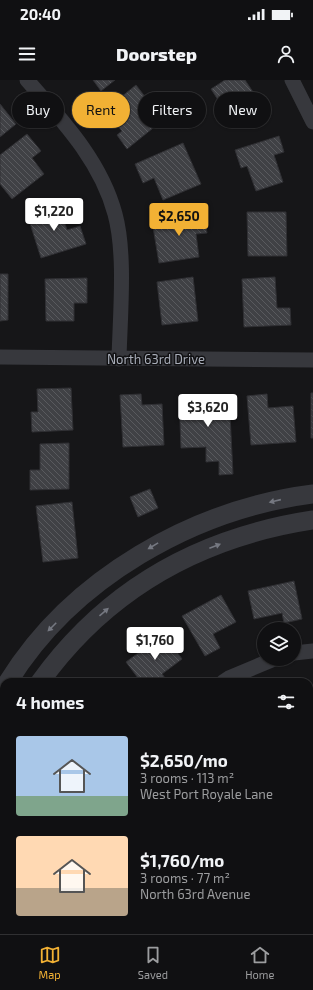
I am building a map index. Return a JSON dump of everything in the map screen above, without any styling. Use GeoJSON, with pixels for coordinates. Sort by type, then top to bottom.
{"type":"FeatureCollection","features":[{"type":"Feature","properties":{"kind":"street"},"geometry":{"type":"LineString","coordinates":[[27,80],[66,125],[89,156],[103,182],[115,214],[120,245],[120,359]]}},
{"type":"Feature","properties":{"kind":"street"},"geometry":{"type":"LineString","coordinates":[[292,80],[313,122]]}},
{"type":"Feature","properties":{"kind":"street","name":"North 63rd Drive"},"geometry":{"type":"LineString","coordinates":[[0,357],[313,360]]}},
{"type":"Feature","properties":{"kind":"street"},"geometry":{"type":"LineString","coordinates":[[11,678],[39,640],[69,610],[100,582],[130,561],[160,543],[209,520],[268,502],[313,494]]}},
{"type":"Feature","properties":{"kind":"street"},"geometry":{"type":"LineString","coordinates":[[43,678],[88,626],[138,585],[165,569],[193,554],[240,536],[313,520]]}},
{"type":"Feature","properties":{"kind":"street"},"geometry":{"type":"LineString","coordinates":[[301,652],[313,651]]}},
{"type":"Feature","properties":{"kind":"street"},"geometry":{"type":"LineString","coordinates":[[229,678],[257,666]]}},
{"type":"Feature","properties":{"kind":"building"},"geometry":{"type":"Polygon","coordinates":[[[93,80],[115,80],[101,91],[93,80]]]}},
{"type":"Feature","properties":{"kind":"building"},"geometry":{"type":"Polygon","coordinates":[[[225,80],[245,80],[253,92],[214,92],[214,94],[211,89],[225,80]]]}},
{"type":"Feature","properties":{"kind":"building"},"geometry":{"type":"Polygon","coordinates":[[[136,85],[141,92],[138,92],[138,128],[153,128],[127,149],[117,135],[122,131],[120,128],[130,128],[130,92],[127,92],[136,85]]]}},
{"type":"Feature","properties":{"kind":"building"},"geometry":{"type":"Polygon","coordinates":[[[0,104],[12,119],[12,127],[0,137],[0,104]]]}},
{"type":"Feature","properties":{"kind":"building"},"geometry":{"type":"Polygon","coordinates":[[[27,134],[41,151],[32,158],[44,174],[12,199],[0,184],[0,155],[27,134]]]}},
{"type":"Feature","properties":{"kind":"building"},"geometry":{"type":"Polygon","coordinates":[[[279,136],[284,152],[274,155],[283,182],[256,191],[247,166],[241,168],[235,150],[279,136]]]}},
{"type":"Feature","properties":{"kind":"building"},"geometry":{"type":"Polygon","coordinates":[[[183,143],[201,184],[163,200],[154,178],[143,183],[135,164],[183,143]]]}},
{"type":"Feature","properties":{"kind":"building"},"geometry":{"type":"Polygon","coordinates":[[[59,204],[67,230],[80,226],[86,244],[41,258],[27,214],[59,204]]]}},
{"type":"Feature","properties":{"kind":"building"},"geometry":{"type":"Polygon","coordinates":[[[247,212],[286,212],[287,256],[248,256],[247,212]]]}},
{"type":"Feature","properties":{"kind":"building"},"geometry":{"type":"Polygon","coordinates":[[[204,213],[207,233],[196,234],[199,257],[159,263],[152,221],[204,213]]]}},
{"type":"Feature","properties":{"kind":"building"},"geometry":{"type":"Polygon","coordinates":[[[0,274],[8,274],[8,320],[0,321],[0,274]]]}},
{"type":"Feature","properties":{"kind":"building"},"geometry":{"type":"Polygon","coordinates":[[[193,277],[198,321],[162,325],[157,282],[193,277]]]}},
{"type":"Feature","properties":{"kind":"building"},"geometry":{"type":"Polygon","coordinates":[[[275,277],[277,308],[290,308],[291,325],[244,327],[242,279],[275,277]]]}},
{"type":"Feature","properties":{"kind":"building"},"geometry":{"type":"Polygon","coordinates":[[[87,278],[87,303],[74,303],[74,321],[46,321],[45,279],[87,278]]]}},
{"type":"Feature","properties":{"kind":"building"},"geometry":{"type":"Polygon","coordinates":[[[71,388],[73,430],[32,432],[31,412],[38,412],[37,389],[71,388]]]}},
{"type":"Feature","properties":{"kind":"building"},"geometry":{"type":"Polygon","coordinates":[[[311,393],[313,393],[313,438],[311,438],[311,393]]]}},
{"type":"Feature","properties":{"kind":"building"},"geometry":{"type":"Polygon","coordinates":[[[141,394],[142,405],[162,404],[164,445],[123,447],[120,395],[141,394]]]}},
{"type":"Feature","properties":{"kind":"building"},"geometry":{"type":"Polygon","coordinates":[[[267,394],[268,408],[293,406],[296,442],[251,445],[247,396],[267,394]]]}},
{"type":"Feature","properties":{"kind":"building"},"geometry":{"type":"Polygon","coordinates":[[[229,395],[233,474],[219,475],[219,461],[206,462],[206,447],[181,448],[179,397],[229,395]]]}},
{"type":"Feature","properties":{"kind":"building"},"geometry":{"type":"Polygon","coordinates":[[[69,443],[69,489],[30,490],[30,470],[40,470],[40,444],[69,443]]]}},
{"type":"Feature","properties":{"kind":"building"},"geometry":{"type":"Polygon","coordinates":[[[150,489],[158,508],[138,517],[130,497],[150,489]]]}},
{"type":"Feature","properties":{"kind":"building"},"geometry":{"type":"Polygon","coordinates":[[[72,502],[78,558],[43,562],[36,506],[72,502]]]}},
{"type":"Feature","properties":{"kind":"building"},"geometry":{"type":"Polygon","coordinates":[[[294,581],[302,619],[284,622],[282,613],[254,619],[248,591],[294,581]]]}},
{"type":"Feature","properties":{"kind":"building"},"geometry":{"type":"Polygon","coordinates":[[[221,595],[236,622],[213,634],[220,648],[205,656],[182,616],[221,595]]]}},
{"type":"Feature","properties":{"kind":"building"},"geometry":{"type":"Polygon","coordinates":[[[164,634],[182,659],[162,674],[165,678],[138,678],[126,662],[164,634]]]}}]}
